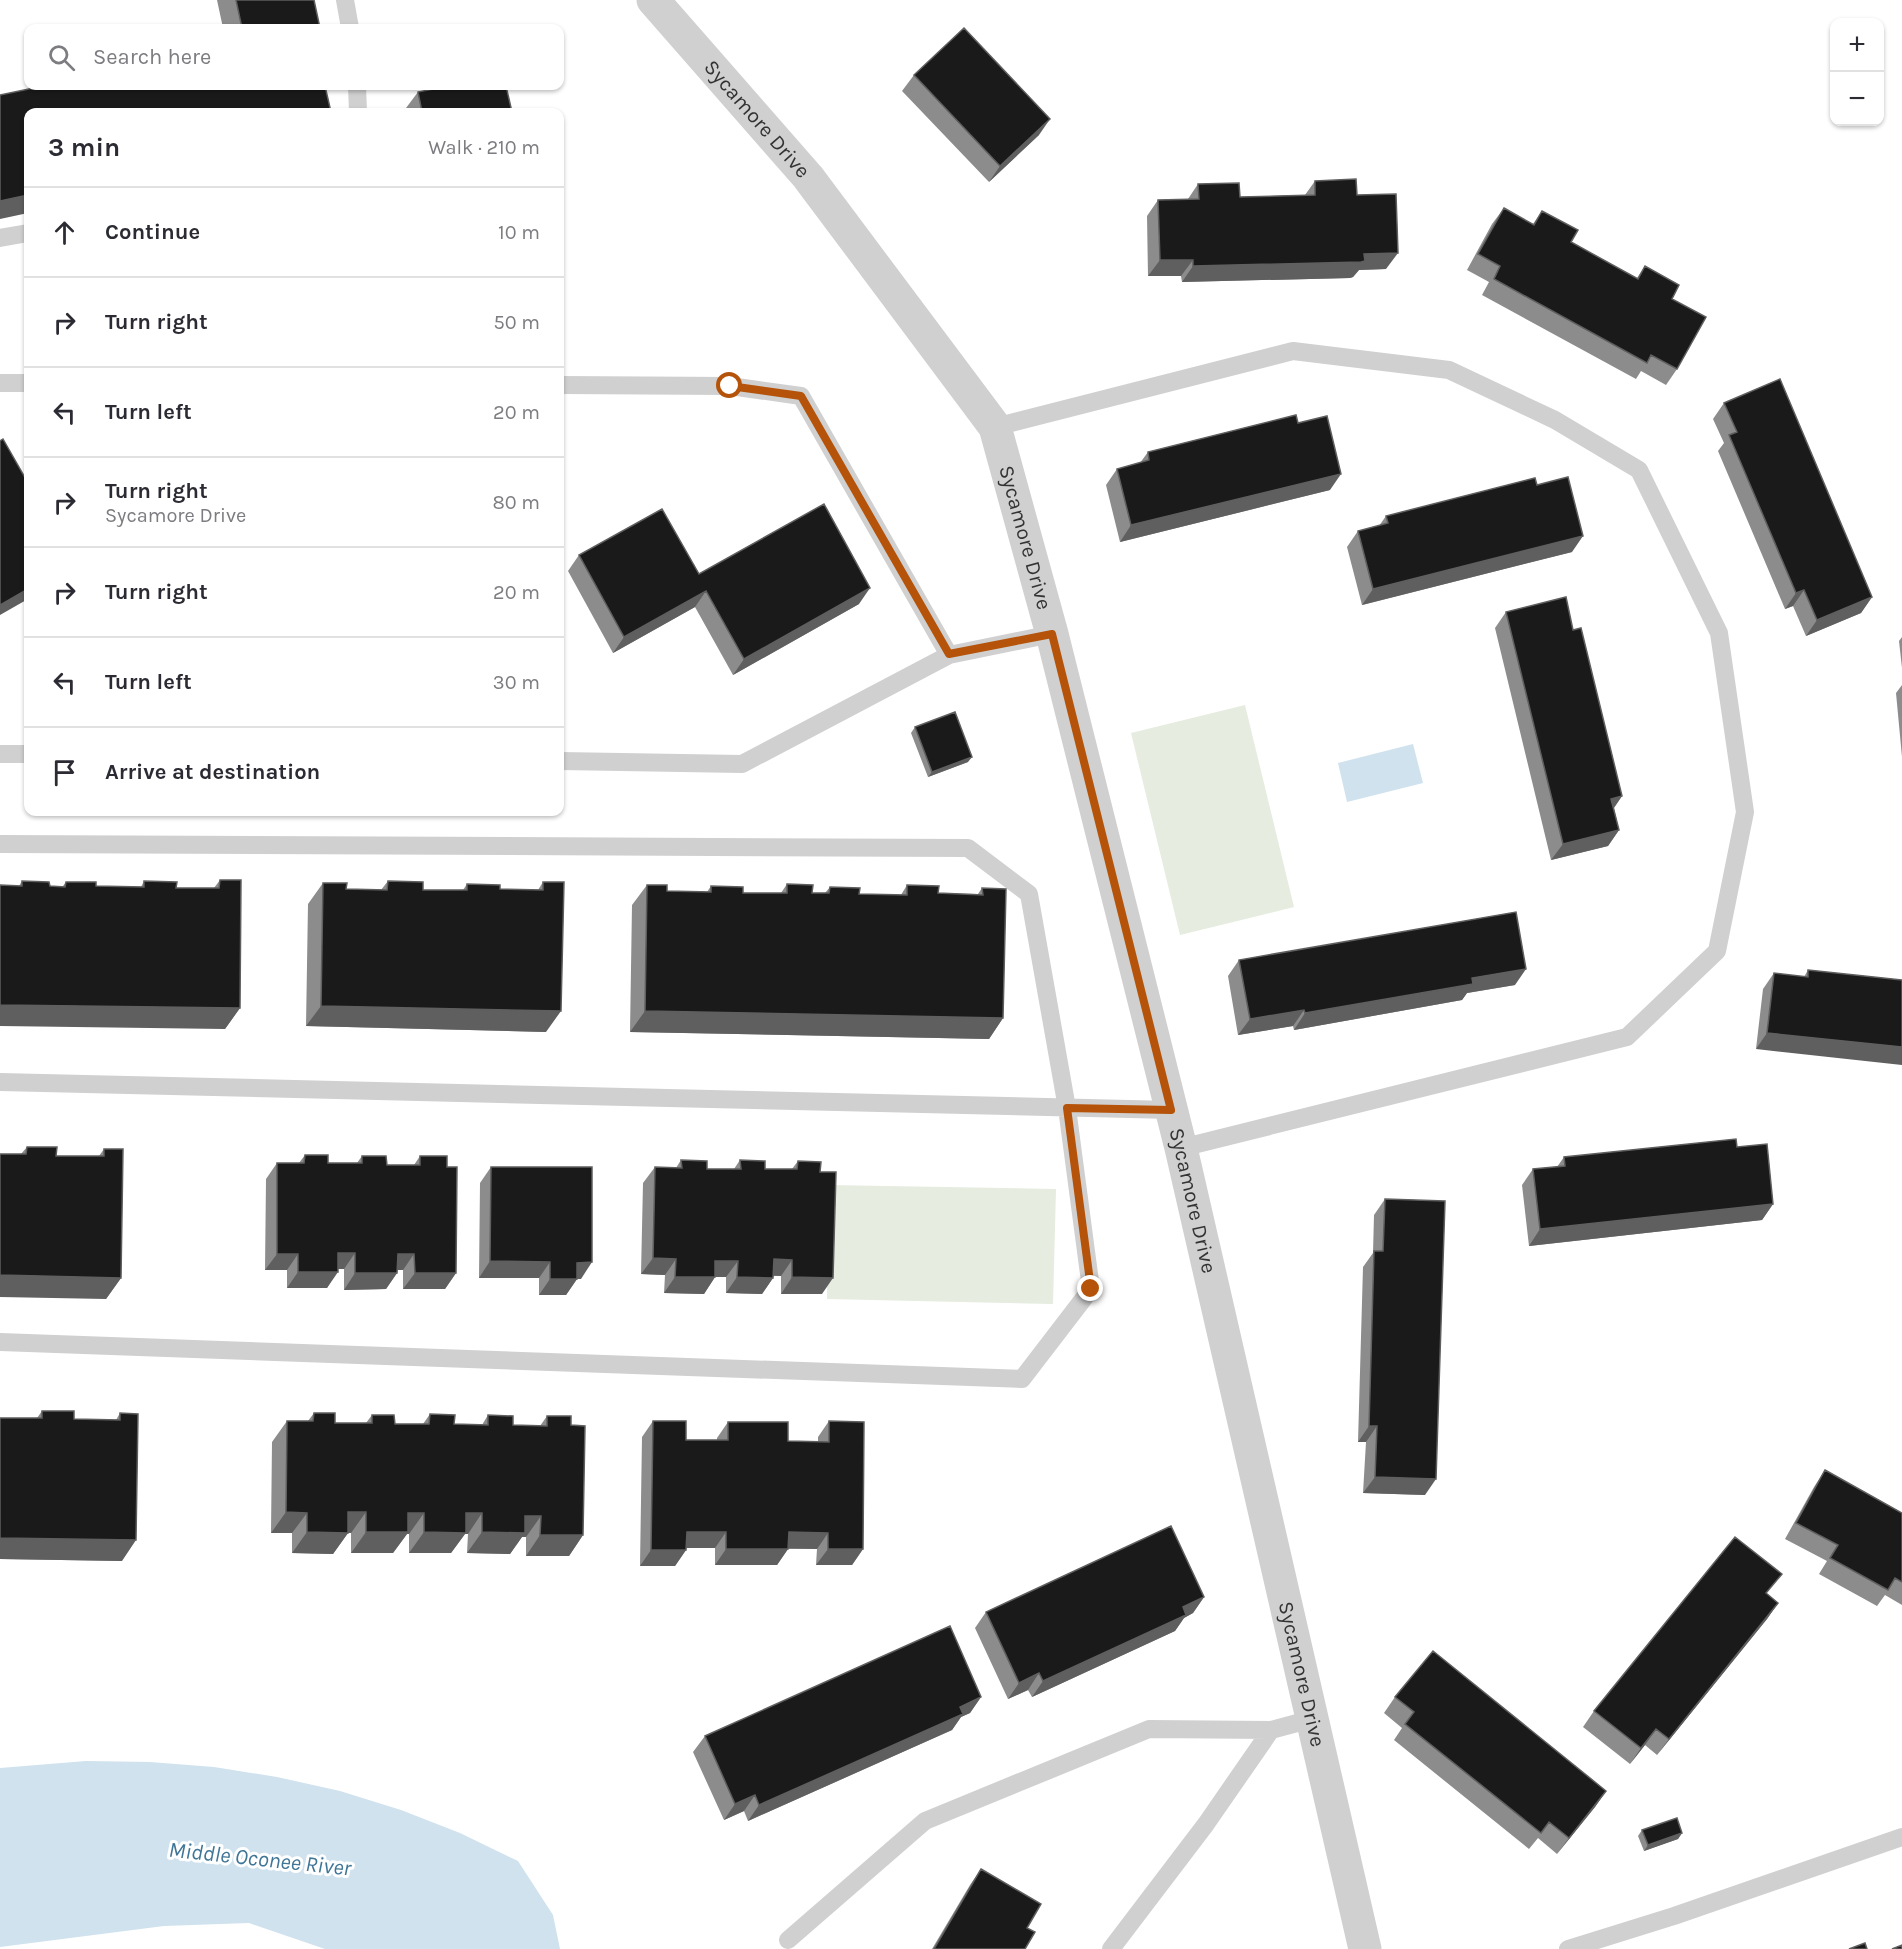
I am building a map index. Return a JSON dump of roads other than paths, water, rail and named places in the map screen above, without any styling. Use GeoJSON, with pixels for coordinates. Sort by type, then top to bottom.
{"type":"FeatureCollection","features":[{"type":"Feature","properties":{"kind":"street","name":"Sycamore Drive"},"geometry":{"type":"LineString","coordinates":[[653,0],[808,177],[995,427],[1052,634],[1181,1148],[1365,1949]]}},
{"type":"Feature","properties":{"kind":"lane"},"geometry":{"type":"LineString","coordinates":[[345,0],[349,24]]}},
{"type":"Feature","properties":{"kind":"lane"},"geometry":{"type":"LineString","coordinates":[[357,90],[358,108]]}},
{"type":"Feature","properties":{"kind":"lane"},"geometry":{"type":"LineString","coordinates":[[0,238],[24,234]]}},
{"type":"Feature","properties":{"kind":"lane"},"geometry":{"type":"LineString","coordinates":[[995,427],[1293,351],[1449,370],[1555,420],[1639,470],[1719,633],[1745,812],[1717,951],[1709,959],[1627,1037],[1181,1148]]}},
{"type":"Feature","properties":{"kind":"lane"},"geometry":{"type":"LineString","coordinates":[[0,383],[24,383]]}},
{"type":"Feature","properties":{"kind":"lane"},"geometry":{"type":"LineString","coordinates":[[564,385],[730,386],[801,396],[949,654]]}},
{"type":"Feature","properties":{"kind":"lane"},"geometry":{"type":"LineString","coordinates":[[564,761],[742,764],[949,654],[1052,634]]}},
{"type":"Feature","properties":{"kind":"lane"},"geometry":{"type":"LineString","coordinates":[[0,754],[24,754]]}},
{"type":"Feature","properties":{"kind":"lane"},"geometry":{"type":"LineString","coordinates":[[0,844],[968,848],[1029,894],[1067,1108],[1091,1289],[1022,1379],[0,1342]]}},
{"type":"Feature","properties":{"kind":"lane"},"geometry":{"type":"LineString","coordinates":[[0,1082],[1171,1110]]}},
{"type":"Feature","properties":{"kind":"lane"},"geometry":{"type":"LineString","coordinates":[[788,1941],[925,1821],[1149,1729],[1271,1730],[1312,1719]]}},
{"type":"Feature","properties":{"kind":"lane"},"geometry":{"type":"LineString","coordinates":[[1111,1949],[1206,1824],[1271,1730]]}},
{"type":"Feature","properties":{"kind":"lane"},"geometry":{"type":"LineString","coordinates":[[1568,1949],[1674,1916],[1902,1837]]}},
{"type":"Feature","properties":{"kind":"water"},"geometry":{"type":"Polygon","coordinates":[[[1413,744],[1423,783],[1347,802],[1338,763],[1413,744]]]}},
{"type":"Feature","properties":{"kind":"water","name":"Middle Oconee River"},"geometry":{"type":"Polygon","coordinates":[[[86,1761],[150,1762],[214,1767],[277,1777],[340,1791],[401,1810],[460,1833],[518,1861],[553,1915],[560,1949],[325,1949],[249,1923],[164,1926],[0,1947],[0,1768],[86,1761]]]}}]}
